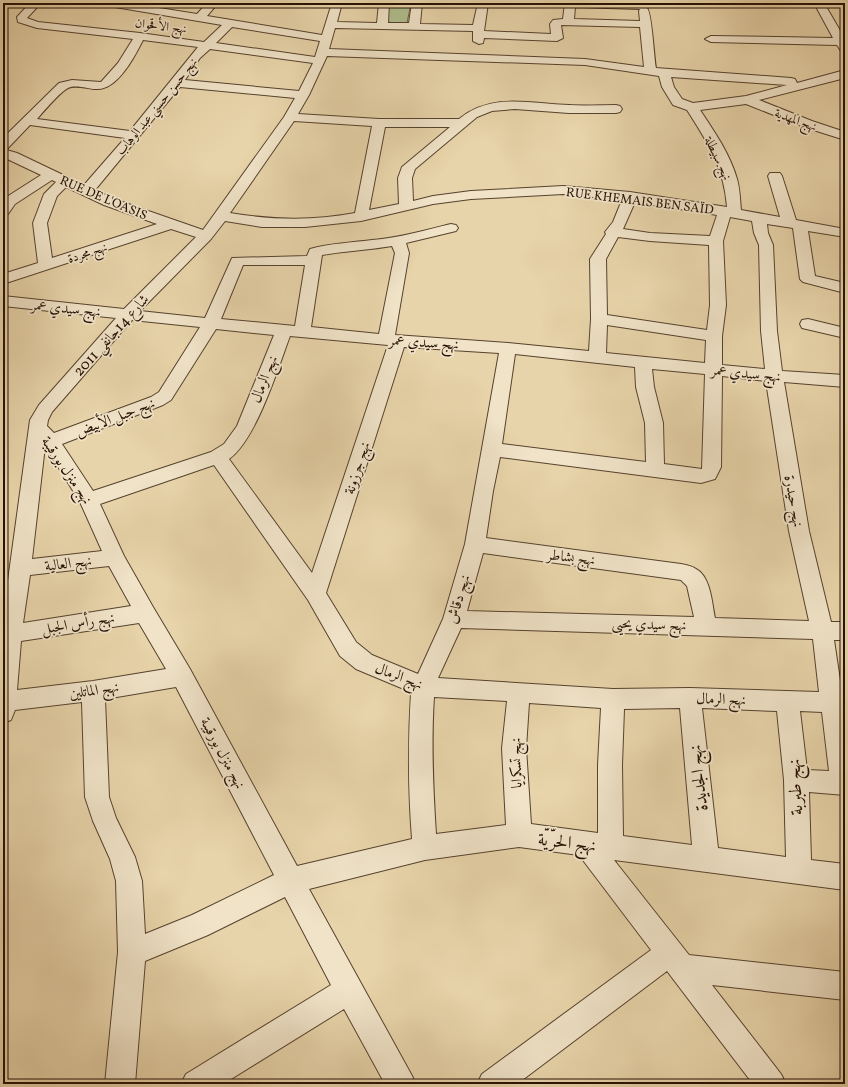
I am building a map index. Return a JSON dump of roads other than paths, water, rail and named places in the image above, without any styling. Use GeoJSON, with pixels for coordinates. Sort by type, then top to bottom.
{"type":"FeatureCollection","features":[{"type":"Feature","properties":{"kind":"street"},"geometry":{"type":"LineString","coordinates":[[30,3],[36,3]]}},
{"type":"Feature","properties":{"kind":"street","name":"نهج الأقحوان"},"geometry":{"type":"LineString","coordinates":[[36,3],[22,17],[22,20],[37,25],[207,45],[325,44]]}},
{"type":"Feature","properties":{"kind":"street"},"geometry":{"type":"LineString","coordinates":[[110,3],[124,4],[200,18],[325,44],[481,57],[585,62],[664,73],[805,84]]}},
{"type":"Feature","properties":{"kind":"street"},"geometry":{"type":"LineString","coordinates":[[200,18],[213,3]]}},
{"type":"Feature","properties":{"kind":"street","name":"شارع 14جانفي 2011"},"geometry":{"type":"LineString","coordinates":[[4,707],[11,634],[44,434],[39,420],[45,409],[128,314],[206,236],[221,216],[290,117],[303,95],[325,44],[338,3]]}},
{"type":"Feature","properties":{"kind":"street"},"geometry":{"type":"LineString","coordinates":[[382,26],[384,3]]}},
{"type":"Feature","properties":{"kind":"street"},"geometry":{"type":"LineString","coordinates":[[414,26],[417,3]]}},
{"type":"Feature","properties":{"kind":"street"},"geometry":{"type":"LineString","coordinates":[[481,57],[478,31],[483,3]]}},
{"type":"Feature","properties":{"kind":"street"},"geometry":{"type":"LineString","coordinates":[[819,3],[842,45]]}},
{"type":"Feature","properties":{"kind":"street"},"geometry":{"type":"LineString","coordinates":[[568,22],[570,4],[644,4],[650,71]]}},
{"type":"Feature","properties":{"kind":"street"},"geometry":{"type":"LineString","coordinates":[[325,44],[382,26],[414,26],[557,38],[555,24],[557,22],[646,24]]}},
{"type":"Feature","properties":{"kind":"street","name":"نهج حسن حسني عبد الوهاب"},"geometry":{"type":"LineString","coordinates":[[86,192],[135,135],[177,83],[196,56],[229,24]]}},
{"type":"Feature","properties":{"kind":"street"},"geometry":{"type":"LineString","coordinates":[[3,145],[63,86],[73,83],[102,86],[106,84],[122,64],[140,36]]}},
{"type":"Feature","properties":{"kind":"street"},"geometry":{"type":"LineString","coordinates":[[711,39],[842,45]]}},
{"type":"Feature","properties":{"kind":"street"},"geometry":{"type":"LineString","coordinates":[[664,73],[668,87],[676,102],[692,107],[747,100],[845,74]]}},
{"type":"Feature","properties":{"kind":"street"},"geometry":{"type":"LineString","coordinates":[[177,83],[303,95]]}},
{"type":"Feature","properties":{"kind":"street","name":"نهج المهدية"},"geometry":{"type":"LineString","coordinates":[[747,100],[808,124],[845,136]]}},
{"type":"Feature","properties":{"kind":"street"},"geometry":{"type":"LineString","coordinates":[[406,207],[405,178],[409,167],[473,114],[496,107],[515,105],[569,109],[616,109]]}},
{"type":"Feature","properties":{"kind":"street","name":"نهج سبيطلة"},"geometry":{"type":"LineString","coordinates":[[655,469],[701,476],[711,473],[712,467],[714,336],[718,305],[716,241],[730,212],[733,192],[728,173],[692,107]]}},
{"type":"Feature","properties":{"kind":"street"},"geometry":{"type":"LineString","coordinates":[[290,117],[380,123],[463,123]]}},
{"type":"Feature","properties":{"kind":"street"},"geometry":{"type":"LineString","coordinates":[[27,120],[135,135]]}},
{"type":"Feature","properties":{"kind":"street"},"geometry":{"type":"LineString","coordinates":[[361,216],[380,123]]}},
{"type":"Feature","properties":{"kind":"street","name":"RUE DE L'OASIS"},"geometry":{"type":"LineString","coordinates":[[3,153],[52,174],[109,202],[206,236]]}},
{"type":"Feature","properties":{"kind":"street"},"geometry":{"type":"LineString","coordinates":[[3,211],[10,201],[52,174]]}},
{"type":"Feature","properties":{"kind":"street"},"geometry":{"type":"LineString","coordinates":[[775,176],[795,223],[806,276],[808,279],[816,282],[845,288]]}},
{"type":"Feature","properties":{"kind":"street"},"geometry":{"type":"LineString","coordinates":[[46,265],[40,223],[51,194],[65,181]]}},
{"type":"Feature","properties":{"kind":"street","name":"RUE KHEMAIS BEN SAÏD"},"geometry":{"type":"LineString","coordinates":[[221,216],[272,224],[305,224],[361,216],[433,200],[471,195],[563,190],[630,196],[795,223],[845,233]]}},
{"type":"Feature","properties":{"kind":"street"},"geometry":{"type":"LineString","coordinates":[[597,356],[599,319],[598,259],[612,232],[620,222],[630,196]]}},
{"type":"Feature","properties":{"kind":"street","name":"نهج حيدرة"},"geometry":{"type":"LineString","coordinates":[[759,217],[761,233],[766,245],[769,332],[774,376],[799,531],[822,629],[844,784]]}},
{"type":"Feature","properties":{"kind":"street","name":"نهج مجردة"},"geometry":{"type":"LineString","coordinates":[[3,279],[171,224]]}},
{"type":"Feature","properties":{"kind":"street"},"geometry":{"type":"LineString","coordinates":[[302,331],[315,252],[347,246],[372,245],[398,241],[451,228]]}},
{"type":"Feature","properties":{"kind":"street"},"geometry":{"type":"LineString","coordinates":[[612,232],[650,237],[716,241]]}},
{"type":"Feature","properties":{"kind":"street","name":"نهج جرزونة"},"geometry":{"type":"LineString","coordinates":[[315,594],[392,340],[402,253],[398,241]]}},
{"type":"Feature","properties":{"kind":"street","name":"نهج جبل الأبيض"},"geometry":{"type":"LineString","coordinates":[[44,434],[157,401],[165,396],[212,323],[236,262],[313,260]]}},
{"type":"Feature","properties":{"kind":"street","name":"نهج سيدي عمر"},"geometry":{"type":"LineString","coordinates":[[3,301],[284,331],[302,331],[392,340],[508,348],[597,356],[774,376],[845,381]]}},
{"type":"Feature","properties":{"kind":"street"},"geometry":{"type":"LineString","coordinates":[[599,319],[714,336]]}},
{"type":"Feature","properties":{"kind":"street"},"geometry":{"type":"LineString","coordinates":[[808,324],[845,333]]}},
{"type":"Feature","properties":{"kind":"street","name":"نهج الرمال"},"geometry":{"type":"LineString","coordinates":[[284,331],[245,428],[230,449],[218,457],[315,594],[348,649],[364,662],[423,687],[613,699],[690,698],[788,702],[832,702]]}},
{"type":"Feature","properties":{"kind":"street","name":"نهج دقاش"},"geometry":{"type":"LineString","coordinates":[[425,848],[420,783],[420,733],[423,687],[454,619],[474,544],[492,449],[508,348]]}},
{"type":"Feature","properties":{"kind":"street"},"geometry":{"type":"LineString","coordinates":[[492,449],[655,469],[654,423],[645,387],[644,362]]}},
{"type":"Feature","properties":{"kind":"street","name":"نهج منزل بورقيبة"},"geometry":{"type":"LineString","coordinates":[[44,434],[89,500],[115,557],[145,613],[182,676],[349,990],[401,1084]]}},
{"type":"Feature","properties":{"kind":"street"},"geometry":{"type":"LineString","coordinates":[[89,500],[218,457]]}},
{"type":"Feature","properties":{"kind":"street","name":"نهج بشاطر"},"geometry":{"type":"LineString","coordinates":[[474,544],[668,569],[690,575],[696,583],[706,626]]}},
{"type":"Feature","properties":{"kind":"street","name":"نهج العالية"},"geometry":{"type":"LineString","coordinates":[[21,568],[115,557]]}},
{"type":"Feature","properties":{"kind":"street","name":"نهج رأس الجبل"},"geometry":{"type":"LineString","coordinates":[[11,634],[145,613]]}},
{"type":"Feature","properties":{"kind":"street","name":"نهج سيدي يحيى"},"geometry":{"type":"LineString","coordinates":[[454,619],[822,629],[845,631]]}},
{"type":"Feature","properties":{"kind":"street","name":"نهج الماتلين"},"geometry":{"type":"LineString","coordinates":[[4,707],[182,676]]}},
{"type":"Feature","properties":{"kind":"street"},"geometry":{"type":"LineString","coordinates":[[93,691],[97,797],[105,822],[122,857],[129,881],[132,952],[120,1084]]}},
{"type":"Feature","properties":{"kind":"street","name":"نهج تسكرايا"},"geometry":{"type":"LineString","coordinates":[[519,692],[514,748],[519,835]]}},
{"type":"Feature","properties":{"kind":"street","name":"نهج الجديدة"},"geometry":{"type":"LineString","coordinates":[[690,698],[706,858]]}},
{"type":"Feature","properties":{"kind":"street"},"geometry":{"type":"LineString","coordinates":[[613,699],[610,765],[598,846],[676,960],[772,1084]]}},
{"type":"Feature","properties":{"kind":"street","name":"نهج طبربة"},"geometry":{"type":"LineString","coordinates":[[788,702],[796,780],[799,872]]}},
{"type":"Feature","properties":{"kind":"street"},"geometry":{"type":"LineString","coordinates":[[796,780],[844,784]]}},
{"type":"Feature","properties":{"kind":"street","name":"نهج الحرّيّة"},"geometry":{"type":"LineString","coordinates":[[132,952],[199,926],[291,880],[425,848],[519,835],[845,877]]}},
{"type":"Feature","properties":{"kind":"street"},"geometry":{"type":"LineString","coordinates":[[492,1084],[564,1032],[676,960],[845,986]]}},
{"type":"Feature","properties":{"kind":"street"},"geometry":{"type":"LineString","coordinates":[[196,1084],[349,990]]}}]}
